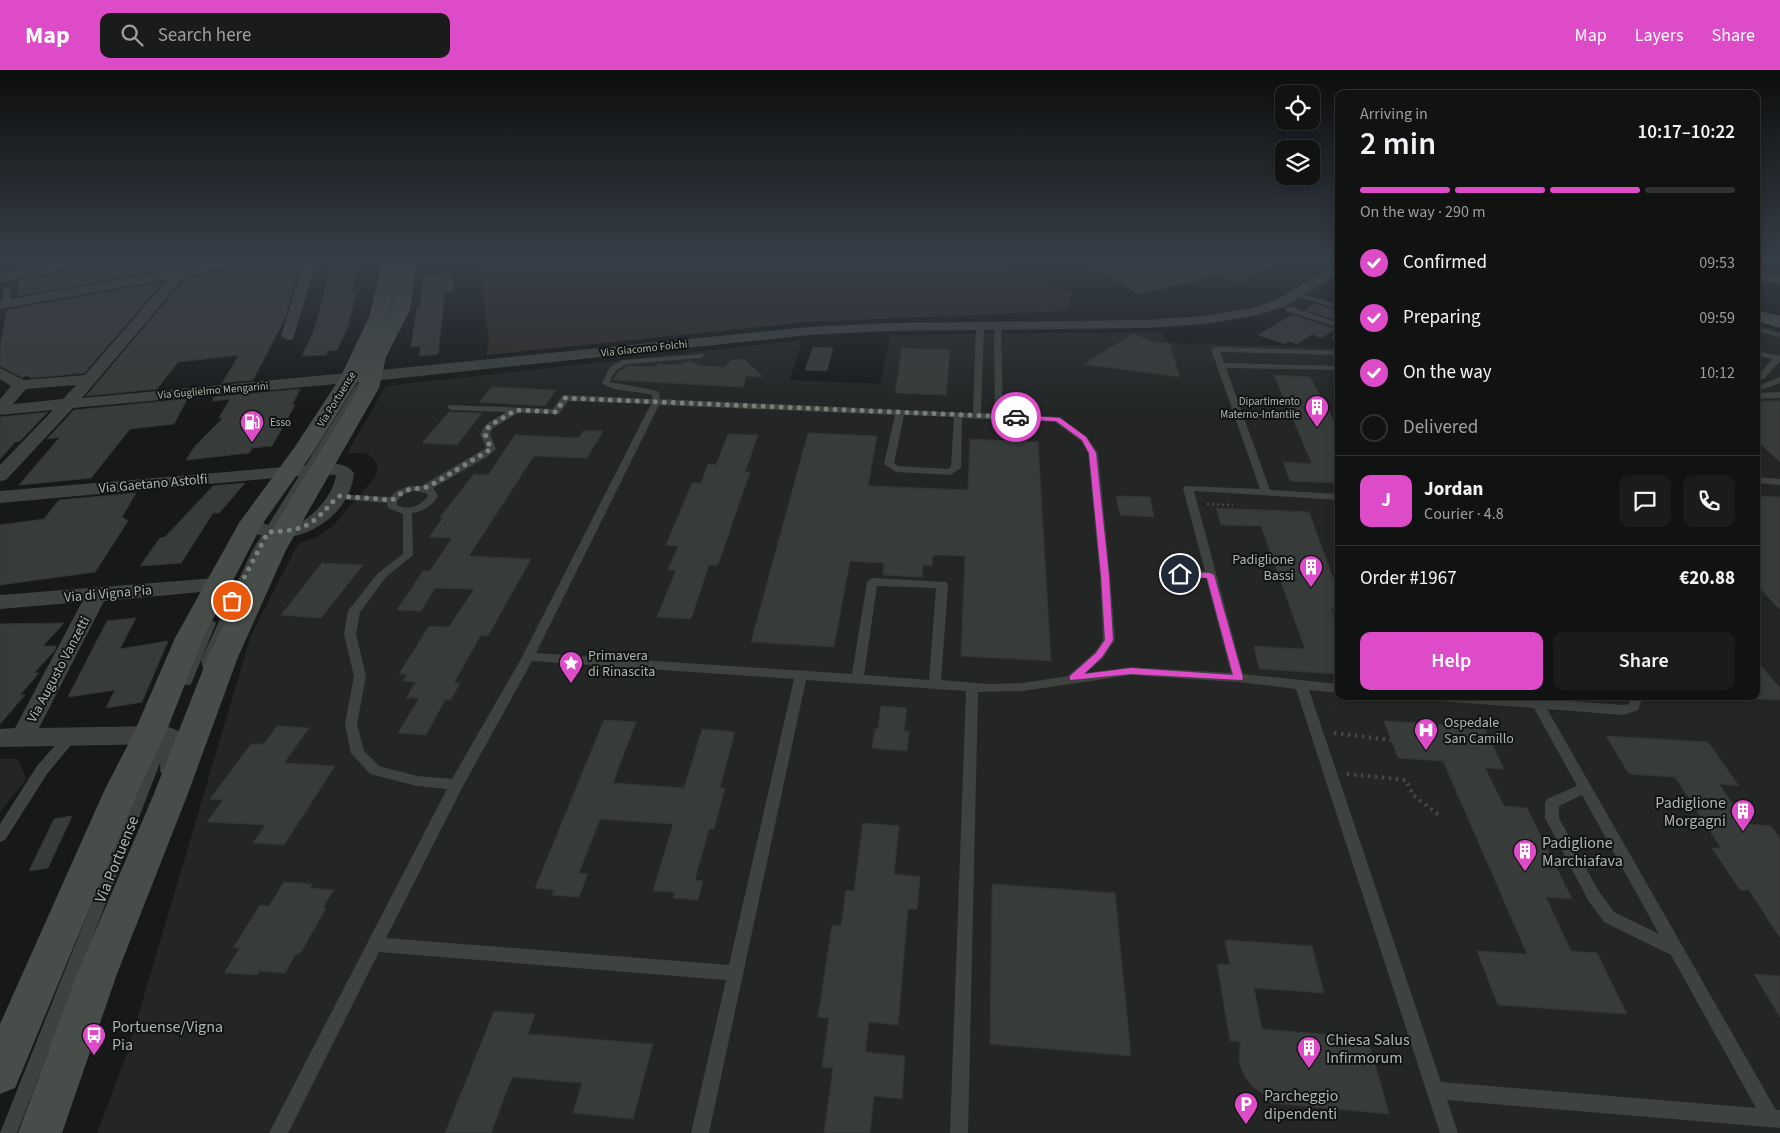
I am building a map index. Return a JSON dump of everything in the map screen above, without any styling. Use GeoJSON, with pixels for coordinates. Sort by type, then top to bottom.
{"type":"FeatureCollection","features":[{"type":"Feature","properties":{"kind":"main road","name":"Via Portuense"},"geometry":{"type":"LineString","coordinates":[[359,377],[380,310]]}},
{"type":"Feature","properties":{"kind":"main road","name":"Via Portuense"},"geometry":{"type":"LineString","coordinates":[[0,1073],[13,1018],[122,789],[157,735],[189,638],[216,585],[267,529],[401,310]]}},
{"type":"Feature","properties":{"kind":"main road"},"geometry":{"type":"LineString","coordinates":[[1760,316],[1780,322]]}},
{"type":"Feature","properties":{"kind":"main road","name":"Via Portuense"},"geometry":{"type":"LineString","coordinates":[[40,1133],[97,974],[210,696],[231,640],[267,529],[304,471],[362,400],[369,388],[359,377]]}},
{"type":"Feature","properties":{"kind":"street"},"geometry":{"type":"LineString","coordinates":[[0,476],[68,404],[147,310]]}},
{"type":"Feature","properties":{"kind":"street"},"geometry":{"type":"LineString","coordinates":[[288,336],[296,310]]}},
{"type":"Feature","properties":{"kind":"street","name":"Via Giacomo Folchi"},"geometry":{"type":"LineString","coordinates":[[359,377],[809,331],[997,325],[1146,324],[1204,320],[1258,310]]}},
{"type":"Feature","properties":{"kind":"street"},"geometry":{"type":"LineString","coordinates":[[0,373],[21,385],[89,380]]}},
{"type":"Feature","properties":{"kind":"street","name":"Via Guglielmo Mengarini"},"geometry":{"type":"LineString","coordinates":[[0,410],[359,377]]}},
{"type":"Feature","properties":{"kind":"street"},"geometry":{"type":"LineString","coordinates":[[0,410],[21,385]]}},
{"type":"Feature","properties":{"kind":"street"},"geometry":{"type":"LineString","coordinates":[[267,529],[300,530],[338,496],[345,480],[345,473],[337,469],[304,471]]}},
{"type":"Feature","properties":{"kind":"street","name":"Via Gaetano Astolfi"},"geometry":{"type":"LineString","coordinates":[[0,497],[304,471]]}},
{"type":"Feature","properties":{"kind":"street","name":"Via di Vigna Pia"},"geometry":{"type":"LineString","coordinates":[[0,602],[216,585]]}},
{"type":"Feature","properties":{"kind":"street","name":"Via Augusto Vanzetti"},"geometry":{"type":"LineString","coordinates":[[11,738],[94,600]]}},
{"type":"Feature","properties":{"kind":"street"},"geometry":{"type":"LineString","coordinates":[[11,738],[157,735],[172,737],[175,744],[170,796]]}},
{"type":"Feature","properties":{"kind":"lane","name":"Via Portuense"},"geometry":{"type":"LineString","coordinates":[[381,343],[389,310]]}},
{"type":"Feature","properties":{"kind":"lane"},"geometry":{"type":"LineString","coordinates":[[1291,310],[1335,325]]}},
{"type":"Feature","properties":{"kind":"lane"},"geometry":{"type":"LineString","coordinates":[[997,325],[999,417]]}},
{"type":"Feature","properties":{"kind":"lane"},"geometry":{"type":"LineString","coordinates":[[977,416],[980,326]]}},
{"type":"Feature","properties":{"kind":"lane"},"geometry":{"type":"LineString","coordinates":[[1760,330],[1780,335]]}},
{"type":"Feature","properties":{"kind":"lane"},"geometry":{"type":"LineString","coordinates":[[1266,492],[1215,349],[1335,353]]}},
{"type":"Feature","properties":{"kind":"lane"},"geometry":{"type":"LineString","coordinates":[[1760,354],[1779,358]]}},
{"type":"Feature","properties":{"kind":"lane"},"geometry":{"type":"LineString","coordinates":[[278,1133],[376,945],[456,785],[528,657],[656,402],[656,394],[646,390],[614,386],[606,383],[608,375],[618,364],[626,362],[700,356]]}},
{"type":"Feature","properties":{"kind":"lane"},"geometry":{"type":"LineString","coordinates":[[1761,377],[1779,358]]}},
{"type":"Feature","properties":{"kind":"lane"},"geometry":{"type":"LineString","coordinates":[[1222,365],[1335,368]]}},
{"type":"Feature","properties":{"kind":"lane"},"geometry":{"type":"LineString","coordinates":[[1760,388],[1780,380]]}},
{"type":"Feature","properties":{"kind":"lane"},"geometry":{"type":"LineString","coordinates":[[1760,396],[1780,394]]}},
{"type":"Feature","properties":{"kind":"lane"},"geometry":{"type":"LineString","coordinates":[[451,407],[556,412],[565,398],[1058,419],[1084,439],[1093,453],[1109,640],[1099,655],[1073,678]]}},
{"type":"Feature","properties":{"kind":"lane"},"geometry":{"type":"LineString","coordinates":[[338,496],[392,500],[406,490],[425,488],[484,455],[491,449],[485,434],[489,426],[516,410]]}},
{"type":"Feature","properties":{"kind":"lane"},"geometry":{"type":"LineString","coordinates":[[900,412],[889,464],[896,469],[950,472],[956,468],[958,415]]}},
{"type":"Feature","properties":{"kind":"lane"},"geometry":{"type":"LineString","coordinates":[[1760,480],[1780,482]]}},
{"type":"Feature","properties":{"kind":"lane"},"geometry":{"type":"LineString","coordinates":[[392,500],[392,506],[395,509],[406,510],[420,507],[431,500],[432,493],[425,488]]}},
{"type":"Feature","properties":{"kind":"lane"},"geometry":{"type":"LineString","coordinates":[[1238,678],[1188,488],[1335,497]]}},
{"type":"Feature","properties":{"kind":"lane"},"geometry":{"type":"LineString","coordinates":[[406,510],[408,514],[408,555],[382,575],[354,611],[350,634],[360,676],[351,724],[358,752],[374,770],[417,782],[456,785]]}},
{"type":"Feature","properties":{"kind":"lane"},"geometry":{"type":"LineString","coordinates":[[1165,574],[1210,575]]}},
{"type":"Feature","properties":{"kind":"lane"},"geometry":{"type":"LineString","coordinates":[[857,680],[872,582],[942,585],[935,685]]}},
{"type":"Feature","properties":{"kind":"lane"},"geometry":{"type":"LineString","coordinates":[[528,657],[972,688],[1024,687],[1073,678],[1131,671],[1238,678],[1335,688]]}},
{"type":"Feature","properties":{"kind":"lane"},"geometry":{"type":"LineString","coordinates":[[700,1133],[801,676]]}},
{"type":"Feature","properties":{"kind":"lane"},"geometry":{"type":"LineString","coordinates":[[1301,684],[1449,1133]]}},
{"type":"Feature","properties":{"kind":"lane"},"geometry":{"type":"LineString","coordinates":[[960,1133],[972,688]]}},
{"type":"Feature","properties":{"kind":"lane"},"geometry":{"type":"LineString","coordinates":[[1488,700],[1623,710],[1634,706],[1636,700]]}},
{"type":"Feature","properties":{"kind":"lane"},"geometry":{"type":"LineString","coordinates":[[1538,704],[1676,950],[1776,1119]]}},
{"type":"Feature","properties":{"kind":"lane","name":"Via Portuense"},"geometry":{"type":"LineString","coordinates":[[8,1133],[157,735]]}},
{"type":"Feature","properties":{"kind":"lane"},"geometry":{"type":"LineString","coordinates":[[0,836],[42,770],[71,736]]}},
{"type":"Feature","properties":{"kind":"lane"},"geometry":{"type":"LineString","coordinates":[[1585,788],[1552,803],[1552,818],[1593,896],[1609,918],[1676,950]]}},
{"type":"Feature","properties":{"kind":"lane"},"geometry":{"type":"LineString","coordinates":[[376,945],[735,973]]}},
{"type":"Feature","properties":{"kind":"lane"},"geometry":{"type":"LineString","coordinates":[[1435,1090],[1776,1119]]}},
{"type":"Feature","properties":{"kind":"path"},"geometry":{"type":"LineString","coordinates":[[1318,732],[1391,740]]}},
{"type":"Feature","properties":{"kind":"path"},"geometry":{"type":"LineString","coordinates":[[1331,773],[1406,780],[1413,795],[1439,815]]}},
{"type":"Feature","properties":{"kind":"shaded area"},"geometry":{"type":"Polygon","coordinates":[[[485,310],[1067,310],[807,322],[486,355],[489,342],[485,310]]]}},
{"type":"Feature","properties":{"kind":"shaded area"},"geometry":{"type":"Polygon","coordinates":[[[1760,325],[1780,331],[1780,1133],[97,1133],[127,1053],[251,635],[298,544],[315,538],[333,526],[375,477],[378,468],[374,459],[366,453],[347,453],[386,386],[802,340],[790,380],[880,384],[890,335],[1162,332],[1169,343],[1335,348],[1335,700],[1760,700],[1760,325]]]}},
{"type":"Feature","properties":{"kind":"shaded area"},"geometry":{"type":"Polygon","coordinates":[[[0,759],[18,759],[26,779],[0,812],[0,759]]]}},
{"type":"Feature","properties":{"kind":"building"},"geometry":{"type":"Polygon","coordinates":[[[7,310],[139,310],[84,373],[31,378],[26,375],[23,378],[0,366],[0,346],[7,310]]]}},
{"type":"Feature","properties":{"kind":"building"},"geometry":{"type":"Polygon","coordinates":[[[159,310],[287,310],[284,320],[253,380],[222,383],[239,355],[178,362],[157,389],[86,396],[159,310]]]}},
{"type":"Feature","properties":{"kind":"building"},"geometry":{"type":"Polygon","coordinates":[[[320,310],[352,310],[348,327],[337,350],[328,351],[326,355],[302,356],[314,331],[320,310]]]}},
{"type":"Feature","properties":{"kind":"building"},"geometry":{"type":"Polygon","coordinates":[[[417,310],[443,310],[438,354],[419,356],[421,346],[411,347],[417,310]]]}},
{"type":"Feature","properties":{"kind":"building"},"geometry":{"type":"Polygon","coordinates":[[[1305,310],[1335,310],[1335,320],[1305,310]]]}},
{"type":"Feature","properties":{"kind":"building"},"geometry":{"type":"Polygon","coordinates":[[[1292,315],[1335,329],[1321,338],[1312,334],[1297,344],[1289,341],[1285,344],[1258,335],[1292,315]]]}},
{"type":"Feature","properties":{"kind":"building"},"geometry":{"type":"Polygon","coordinates":[[[1133,334],[1156,343],[1169,343],[1180,377],[1084,364],[1133,334]]]}},
{"type":"Feature","properties":{"kind":"building"},"geometry":{"type":"Polygon","coordinates":[[[813,347],[833,348],[827,371],[805,370],[813,347]]]}},
{"type":"Feature","properties":{"kind":"building"},"geometry":{"type":"Polygon","coordinates":[[[902,348],[950,350],[946,395],[895,393],[902,348]]]}},
{"type":"Feature","properties":{"kind":"building"},"geometry":{"type":"Polygon","coordinates":[[[732,360],[745,360],[763,377],[746,376],[743,387],[613,380],[618,372],[628,366],[656,367],[658,364],[678,365],[690,361],[700,366],[724,367],[732,360]]]}},
{"type":"Feature","properties":{"kind":"building","name":"Dipartimento Materno-Infantile"},"geometry":{"type":"Polygon","coordinates":[[[1274,375],[1310,377],[1335,423],[1335,483],[1290,481],[1283,462],[1312,464],[1274,375]]]}},
{"type":"Feature","properties":{"kind":"building"},"geometry":{"type":"Polygon","coordinates":[[[492,387],[556,390],[545,406],[479,402],[492,387]]]}},
{"type":"Feature","properties":{"kind":"building"},"geometry":{"type":"Polygon","coordinates":[[[300,389],[292,405],[295,405],[272,446],[252,448],[249,453],[186,460],[196,445],[223,418],[219,418],[230,399],[212,401],[214,397],[300,389]]]}},
{"type":"Feature","properties":{"kind":"building"},"geometry":{"type":"Polygon","coordinates":[[[187,399],[174,424],[130,429],[91,478],[19,485],[60,437],[47,439],[74,410],[187,399]]]}},
{"type":"Feature","properties":{"kind":"building"},"geometry":{"type":"Polygon","coordinates":[[[1760,401],[1780,401],[1780,462],[1760,444],[1760,401]]]}},
{"type":"Feature","properties":{"kind":"building"},"geometry":{"type":"Polygon","coordinates":[[[48,412],[20,441],[15,442],[0,459],[0,417],[48,412]]]}},
{"type":"Feature","properties":{"kind":"building"},"geometry":{"type":"Polygon","coordinates":[[[449,412],[482,413],[457,445],[422,443],[449,412]]]}},
{"type":"Feature","properties":{"kind":"building"},"geometry":{"type":"Polygon","coordinates":[[[583,431],[603,431],[587,458],[534,456],[469,556],[531,559],[488,636],[481,635],[454,683],[460,683],[451,700],[445,700],[426,735],[398,733],[419,698],[406,698],[416,682],[403,681],[407,675],[399,674],[429,626],[449,627],[474,589],[435,588],[421,611],[397,610],[423,571],[430,571],[452,538],[429,537],[443,518],[440,517],[474,474],[488,475],[515,435],[579,438],[583,431]]]}},
{"type":"Feature","properties":{"kind":"building"},"geometry":{"type":"Polygon","coordinates":[[[808,433],[877,436],[868,486],[968,490],[970,439],[1038,442],[1051,661],[961,656],[965,556],[933,555],[932,566],[923,565],[922,577],[883,575],[884,563],[850,561],[834,647],[751,642],[808,433]]]}},
{"type":"Feature","properties":{"kind":"building"},"geometry":{"type":"Polygon","coordinates":[[[728,434],[758,435],[745,472],[750,472],[718,565],[709,565],[691,619],[657,617],[676,570],[668,570],[678,546],[666,545],[692,483],[701,483],[708,464],[716,465],[728,434]]]}},
{"type":"Feature","properties":{"kind":"building"},"geometry":{"type":"Polygon","coordinates":[[[245,483],[219,513],[213,513],[181,563],[140,566],[160,538],[165,537],[213,486],[245,483]]]}},
{"type":"Feature","properties":{"kind":"building"},"geometry":{"type":"Polygon","coordinates":[[[136,493],[122,517],[128,521],[95,572],[0,585],[0,525],[44,519],[59,500],[136,493]]]}},
{"type":"Feature","properties":{"kind":"building"},"geometry":{"type":"Polygon","coordinates":[[[1116,496],[1150,497],[1154,517],[1120,515],[1116,496]]]}},
{"type":"Feature","properties":{"kind":"building"},"geometry":{"type":"Polygon","coordinates":[[[1760,496],[1780,497],[1780,610],[1760,588],[1760,496]]]}},
{"type":"Feature","properties":{"kind":"building","name":"Padiglione Bassi"},"geometry":{"type":"Polygon","coordinates":[[[1216,508],[1309,512],[1335,581],[1335,609],[1331,609],[1335,619],[1335,674],[1259,669],[1254,646],[1305,649],[1261,526],[1221,525],[1216,508]]]}},
{"type":"Feature","properties":{"kind":"building"},"geometry":{"type":"Polygon","coordinates":[[[322,563],[363,565],[321,618],[281,615],[322,563]]]}},
{"type":"Feature","properties":{"kind":"building"},"geometry":{"type":"Polygon","coordinates":[[[136,618],[120,649],[168,641],[142,702],[106,708],[115,690],[68,697],[107,621],[136,618]]]}},
{"type":"Feature","properties":{"kind":"building"},"geometry":{"type":"Polygon","coordinates":[[[64,623],[43,646],[56,646],[55,650],[34,673],[39,673],[20,695],[25,695],[0,724],[0,624],[64,623]]]}},
{"type":"Feature","properties":{"kind":"building"},"geometry":{"type":"Polygon","coordinates":[[[1760,665],[1780,688],[1780,700],[1760,699],[1760,665]]]}},
{"type":"Feature","properties":{"kind":"building"},"geometry":{"type":"Polygon","coordinates":[[[881,706],[907,708],[904,731],[909,731],[907,751],[872,748],[875,729],[878,729],[881,706]]]}},
{"type":"Feature","properties":{"kind":"building"},"geometry":{"type":"Polygon","coordinates":[[[604,720],[636,722],[613,783],[684,788],[702,729],[735,732],[720,788],[725,788],[714,829],[709,829],[695,880],[703,881],[698,900],[673,898],[675,892],[653,891],[673,824],[600,819],[579,873],[588,874],[579,897],[552,895],[554,890],[535,888],[604,720]]]}},
{"type":"Feature","properties":{"kind":"building","name":"Padiglione Marchiafava"},"geometry":{"type":"Polygon","coordinates":[[[1384,721],[1484,727],[1504,769],[1485,768],[1504,806],[1527,808],[1572,899],[1546,897],[1571,951],[1597,953],[1627,1014],[1498,1005],[1477,951],[1527,954],[1443,761],[1398,758],[1384,721]]]}},
{"type":"Feature","properties":{"kind":"building"},"geometry":{"type":"Polygon","coordinates":[[[277,726],[309,728],[284,763],[335,766],[284,845],[253,843],[265,825],[207,822],[223,800],[210,799],[251,744],[264,744],[277,726]]]}},
{"type":"Feature","properties":{"kind":"building","name":"Padiglione Morgagni"},"geometry":{"type":"Polygon","coordinates":[[[1606,736],[1708,742],[1739,786],[1719,784],[1747,824],[1771,826],[1780,838],[1780,938],[1749,890],[1740,890],[1712,848],[1721,848],[1675,777],[1629,774],[1606,736]]]}},
{"type":"Feature","properties":{"kind":"building"},"geometry":{"type":"Polygon","coordinates":[[[72,816],[48,868],[29,871],[54,819],[72,816]]]}},
{"type":"Feature","properties":{"kind":"building"},"geometry":{"type":"Polygon","coordinates":[[[863,823],[899,826],[894,874],[920,877],[917,909],[908,909],[898,1025],[869,1022],[865,1052],[905,1056],[902,1099],[874,1096],[870,1133],[824,1133],[833,1068],[822,1067],[829,1018],[818,1017],[832,925],[841,926],[846,890],[854,891],[863,823]]]}},
{"type":"Feature","properties":{"kind":"building"},"geometry":{"type":"Polygon","coordinates":[[[284,882],[313,884],[310,888],[334,890],[323,907],[326,908],[300,954],[296,954],[285,973],[259,971],[257,975],[224,973],[240,948],[233,948],[260,905],[269,906],[284,882]]]}},
{"type":"Feature","properties":{"kind":"building"},"geometry":{"type":"Polygon","coordinates":[[[992,884],[1115,893],[1131,1056],[990,1044],[992,884]]]}},
{"type":"Feature","properties":{"kind":"building","name":"Chiesa Salus Infirmorum"},"geometry":{"type":"Polygon","coordinates":[[[1225,940],[1312,946],[1324,993],[1254,988],[1262,1029],[1368,1038],[1389,1114],[1270,1103],[1269,1098],[1252,1086],[1244,1075],[1239,1063],[1240,1041],[1230,1041],[1217,964],[1230,965],[1225,940]]]}},
{"type":"Feature","properties":{"kind":"building"},"geometry":{"type":"Polygon","coordinates":[[[1754,974],[1780,976],[1780,1017],[1754,974]]]}},
{"type":"Feature","properties":{"kind":"building"},"geometry":{"type":"Polygon","coordinates":[[[494,1011],[535,1014],[528,1034],[653,1044],[633,1119],[573,1113],[582,1083],[512,1077],[491,1133],[445,1133],[494,1011]]]}},
{"type":"Feature","properties":{"kind":"way so far"},"geometry":{"type":"LineString","coordinates":[[232,601],[268,532],[300,530],[310,524],[338,496],[392,500],[399,492],[412,488],[428,487],[484,455],[491,449],[485,434],[489,426],[516,410],[556,412],[565,398],[1016,417]]}},
{"type":"Feature","properties":{"kind":"place","name":"Dipartimento Materno-Infantile"},"geometry":{"type":"Point","coordinates":[1317,428]}},
{"type":"Feature","properties":{"kind":"place","name":"Esso"},"geometry":{"type":"Point","coordinates":[252,443]}},
{"type":"Feature","properties":{"kind":"place","name":"Padiglione Bassi"},"geometry":{"type":"Point","coordinates":[1311,588]}},
{"type":"Feature","properties":{"kind":"place","name":"Primavera di Rinascita"},"geometry":{"type":"Point","coordinates":[571,684]}},
{"type":"Feature","properties":{"kind":"place","name":"Ospedale San Camillo"},"geometry":{"type":"Point","coordinates":[1426,751]}},
{"type":"Feature","properties":{"kind":"place","name":"Padiglione Morgagni"},"geometry":{"type":"Point","coordinates":[1743,832]}},
{"type":"Feature","properties":{"kind":"place","name":"Padiglione Marchiafava"},"geometry":{"type":"Point","coordinates":[1525,872]}},
{"type":"Feature","properties":{"kind":"place","name":"Portuense/Vigna Pia"},"geometry":{"type":"Point","coordinates":[94,1056]}},
{"type":"Feature","properties":{"kind":"place","name":"Chiesa Salus Infirmorum"},"geometry":{"type":"Point","coordinates":[1309,1069]}},
{"type":"Feature","properties":{"kind":"place","name":"Parcheggio dipendenti"},"geometry":{"type":"Point","coordinates":[1246,1125]}},
{"type":"Feature","properties":{"kind":"route"},"geometry":{"type":"LineString","coordinates":[[1016,417],[1058,419],[1084,439],[1093,453],[1109,640],[1099,655],[1073,678],[1131,671],[1238,678],[1210,575],[1180,574]]}}]}
